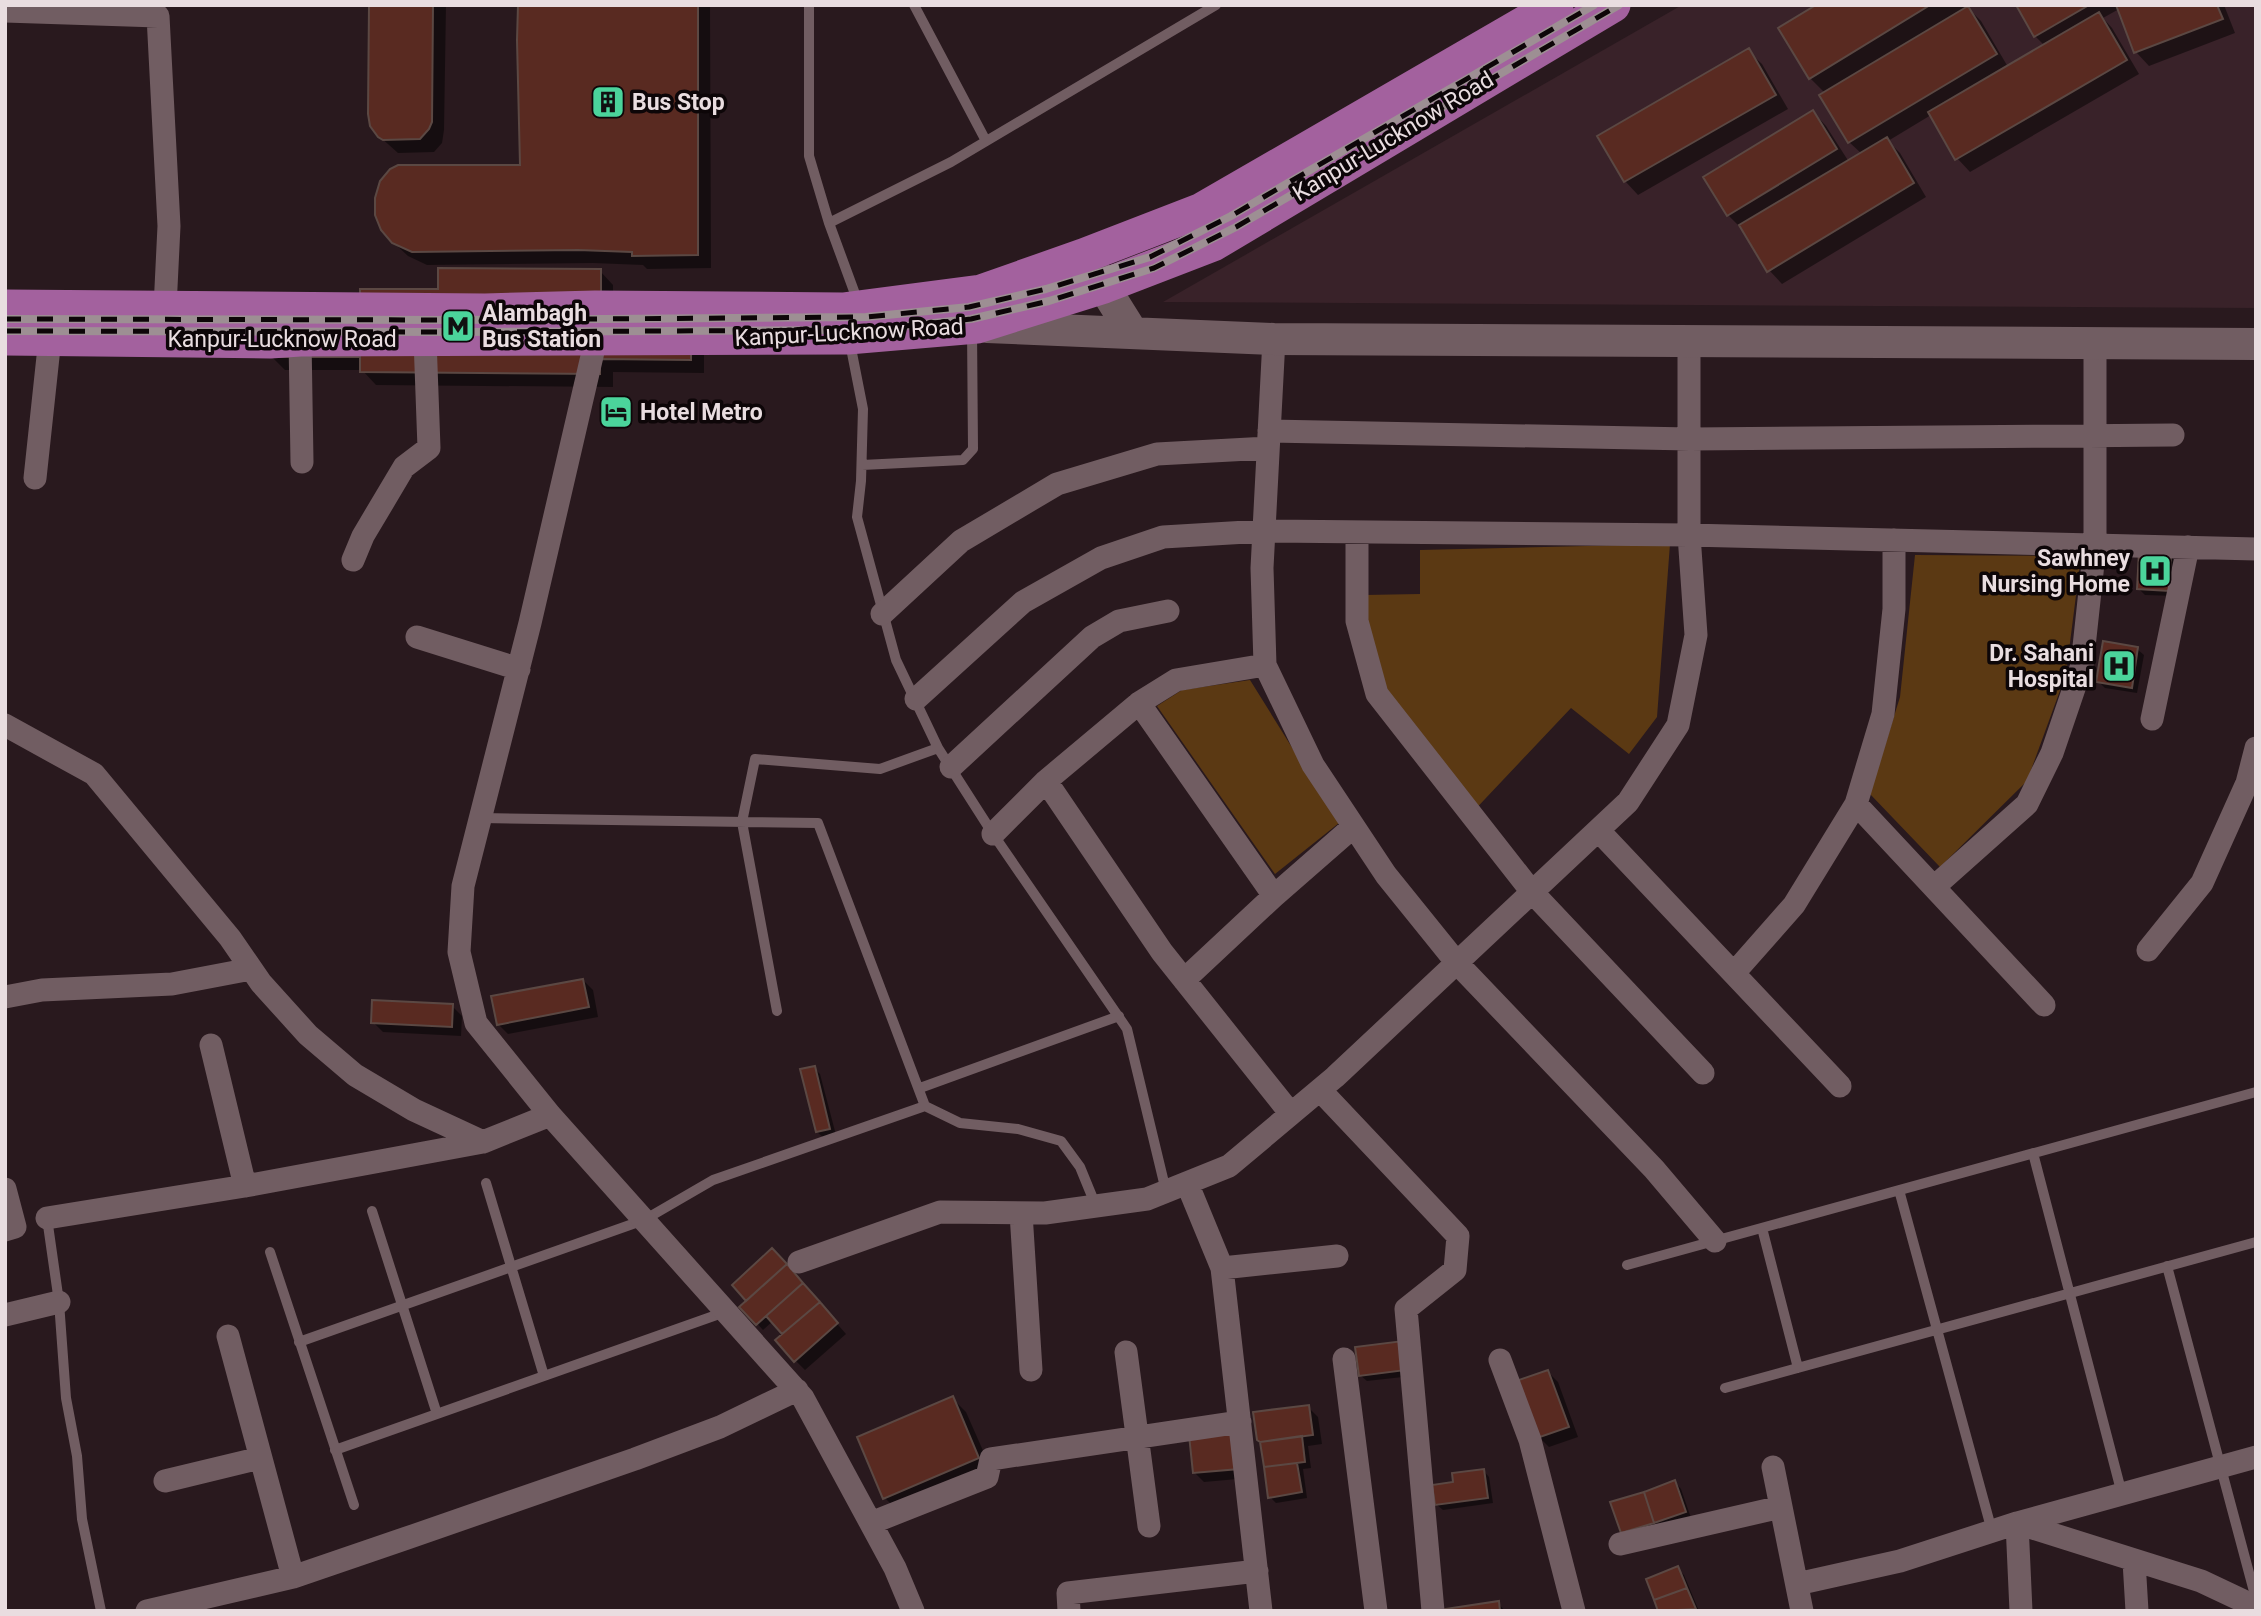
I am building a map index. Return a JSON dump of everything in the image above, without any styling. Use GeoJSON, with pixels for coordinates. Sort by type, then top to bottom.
{"type":"FeatureCollection","features":[{"type":"Feature","properties":{"kind":"main road","name":"Kanpur-Lucknow Road"},"geometry":{"type":"LineString","coordinates":[[854,322],[981,292],[1202,210],[1556,5]]}},
{"type":"Feature","properties":{"kind":"main road","name":"Kanpur-Lucknow Road"},"geometry":{"type":"LineString","coordinates":[[5,338],[270,341],[300,338],[596,339],[854,322],[975,326],[1104,286],[1213,244],[1613,5]]}},
{"type":"Feature","properties":{"kind":"main road"},"geometry":{"type":"LineString","coordinates":[[1083,256],[1132,332]]}},
{"type":"Feature","properties":{"kind":"main road","name":"Kanpur-Lucknow Road"},"geometry":{"type":"LineString","coordinates":[[5,307],[485,311],[595,308],[843,310],[854,322]]}},
{"type":"Feature","properties":{"kind":"main road"},"geometry":{"type":"LineString","coordinates":[[975,326],[1274,339],[2256,344]]}},
{"type":"Feature","properties":{"kind":"street"},"geometry":{"type":"LineString","coordinates":[[5,11],[158,16],[169,226],[165,308]]}},
{"type":"Feature","properties":{"kind":"street"},"geometry":{"type":"LineString","coordinates":[[35,478],[50,338]]}},
{"type":"Feature","properties":{"kind":"street"},"geometry":{"type":"LineString","coordinates":[[300,338],[302,462]]}},
{"type":"Feature","properties":{"kind":"street"},"geometry":{"type":"LineString","coordinates":[[596,339],[519,669],[463,886],[459,951],[476,1023],[550,1115],[803,1398],[895,1568],[913,1611]]}},
{"type":"Feature","properties":{"kind":"street"},"geometry":{"type":"LineString","coordinates":[[1274,339],[1262,568],[1265,665],[1313,765],[1386,875],[1457,963],[1654,1169],[1715,1241]]}},
{"type":"Feature","properties":{"kind":"street"},"geometry":{"type":"LineString","coordinates":[[353,560],[363,537],[404,467],[429,448],[425,340]]}},
{"type":"Feature","properties":{"kind":"street"},"geometry":{"type":"LineString","coordinates":[[799,1262],[940,1212],[1045,1213],[1147,1199],[1229,1166],[1320,1090],[1628,802],[1678,725],[1696,635],[1689,535],[1689,341]]}},
{"type":"Feature","properties":{"kind":"street"},"geometry":{"type":"LineString","coordinates":[[1934,887],[2027,804],[2052,753],[2082,665],[2095,545],[2095,345]]}},
{"type":"Feature","properties":{"kind":"street"},"geometry":{"type":"LineString","coordinates":[[882,614],[961,541],[1057,484],[1157,454],[1269,439],[2173,435]]}},
{"type":"Feature","properties":{"kind":"street"},"geometry":{"type":"LineString","coordinates":[[916,699],[1023,602],[1101,558],[1163,537],[1264,531],[1689,535],[2256,548]]}},
{"type":"Feature","properties":{"kind":"street"},"geometry":{"type":"LineString","coordinates":[[1357,532],[1357,621],[1377,694],[1532,892],[1703,1073]]}},
{"type":"Feature","properties":{"kind":"street"},"geometry":{"type":"LineString","coordinates":[[1734,974],[1794,905],[1856,804],[1883,714],[1894,609],[1894,540]]}},
{"type":"Feature","properties":{"kind":"street"},"geometry":{"type":"LineString","coordinates":[[2152,719],[2188,547]]}},
{"type":"Feature","properties":{"kind":"street"},"geometry":{"type":"LineString","coordinates":[[951,767],[1092,637],[1119,621],[1168,611]]}},
{"type":"Feature","properties":{"kind":"street"},"geometry":{"type":"LineString","coordinates":[[417,637],[519,669]]}},
{"type":"Feature","properties":{"kind":"street"},"geometry":{"type":"LineString","coordinates":[[993,834],[1046,780],[1139,703],[1176,680],[1265,665]]}},
{"type":"Feature","properties":{"kind":"street"},"geometry":{"type":"LineString","coordinates":[[1139,703],[1274,896]]}},
{"type":"Feature","properties":{"kind":"street"},"geometry":{"type":"LineString","coordinates":[[5,725],[94,774],[230,938],[261,983],[308,1035],[355,1075],[414,1110],[483,1142]]}},
{"type":"Feature","properties":{"kind":"street"},"geometry":{"type":"LineString","coordinates":[[2148,950],[2202,883],[2247,783],[2256,748]]}},
{"type":"Feature","properties":{"kind":"street"},"geometry":{"type":"LineString","coordinates":[[1046,780],[1162,952],[1292,1114]]}},
{"type":"Feature","properties":{"kind":"street"},"geometry":{"type":"LineString","coordinates":[[1856,804],[2044,1005]]}},
{"type":"Feature","properties":{"kind":"street"},"geometry":{"type":"LineString","coordinates":[[1184,980],[1353,827]]}},
{"type":"Feature","properties":{"kind":"street"},"geometry":{"type":"LineString","coordinates":[[1598,830],[1840,1086]]}},
{"type":"Feature","properties":{"kind":"street"},"geometry":{"type":"LineString","coordinates":[[5,998],[43,990],[172,984],[251,969]]}},
{"type":"Feature","properties":{"kind":"street"},"geometry":{"type":"LineString","coordinates":[[211,1045],[245,1186]]}},
{"type":"Feature","properties":{"kind":"street"},"geometry":{"type":"LineString","coordinates":[[1320,1090],[1458,1236],[1455,1269],[1406,1309],[1433,1611]]}},
{"type":"Feature","properties":{"kind":"street"},"geometry":{"type":"LineString","coordinates":[[47,1218],[245,1186],[483,1142],[550,1115]]}},
{"type":"Feature","properties":{"kind":"street"},"geometry":{"type":"LineString","coordinates":[[1176,1187],[1222,1268],[1261,1611]]}},
{"type":"Feature","properties":{"kind":"street"},"geometry":{"type":"LineString","coordinates":[[5,1189],[15,1227],[5,1230]]}},
{"type":"Feature","properties":{"kind":"street"},"geometry":{"type":"LineString","coordinates":[[1021,1213],[1031,1370]]}},
{"type":"Feature","properties":{"kind":"street"},"geometry":{"type":"LineString","coordinates":[[1222,1268],[1337,1256]]}},
{"type":"Feature","properties":{"kind":"street"},"geometry":{"type":"LineString","coordinates":[[5,1315],[59,1302]]}},
{"type":"Feature","properties":{"kind":"street"},"geometry":{"type":"LineString","coordinates":[[228,1336],[293,1577]]}},
{"type":"Feature","properties":{"kind":"street"},"geometry":{"type":"LineString","coordinates":[[1126,1352],[1149,1526]]}},
{"type":"Feature","properties":{"kind":"street"},"geometry":{"type":"LineString","coordinates":[[1344,1359],[1376,1611]]}},
{"type":"Feature","properties":{"kind":"street"},"geometry":{"type":"LineString","coordinates":[[1500,1360],[1530,1440],[1574,1611]]}},
{"type":"Feature","properties":{"kind":"street"},"geometry":{"type":"LineString","coordinates":[[147,1611],[293,1577],[635,1459],[720,1427],[797,1390]]}},
{"type":"Feature","properties":{"kind":"street"},"geometry":{"type":"LineString","coordinates":[[871,1523],[986,1477],[991,1459],[1240,1422]]}},
{"type":"Feature","properties":{"kind":"street"},"geometry":{"type":"LineString","coordinates":[[1797,1584],[1900,1560],[2017,1523],[2256,1457]]}},
{"type":"Feature","properties":{"kind":"street"},"geometry":{"type":"LineString","coordinates":[[165,1480],[260,1458]]}},
{"type":"Feature","properties":{"kind":"street"},"geometry":{"type":"LineString","coordinates":[[1773,1467],[1802,1611]]}},
{"type":"Feature","properties":{"kind":"street"},"geometry":{"type":"LineString","coordinates":[[1619,1544],[1782,1507]]}},
{"type":"Feature","properties":{"kind":"street"},"geometry":{"type":"LineString","coordinates":[[2017,1523],[2201,1581],[2256,1607]]}},
{"type":"Feature","properties":{"kind":"street"},"geometry":{"type":"LineString","coordinates":[[2017,1523],[2021,1611]]}},
{"type":"Feature","properties":{"kind":"street"},"geometry":{"type":"LineString","coordinates":[[2134,1561],[2137,1611]]}},
{"type":"Feature","properties":{"kind":"street"},"geometry":{"type":"LineString","coordinates":[[1069,1611],[1068,1593],[1257,1572]]}},
{"type":"Feature","properties":{"kind":"lane"},"geometry":{"type":"LineString","coordinates":[[809,5],[808,156],[829,223],[854,322],[863,409],[862,465],[857,517],[896,660],[938,748],[993,834],[1127,1029],[1176,1187]]}},
{"type":"Feature","properties":{"kind":"lane"},"geometry":{"type":"LineString","coordinates":[[914,5],[986,141]]}},
{"type":"Feature","properties":{"kind":"lane"},"geometry":{"type":"LineString","coordinates":[[829,223],[951,162],[1216,5]]}},
{"type":"Feature","properties":{"kind":"lane"},"geometry":{"type":"LineString","coordinates":[[862,465],[963,460],[973,449],[975,326]]}},
{"type":"Feature","properties":{"kind":"lane"},"geometry":{"type":"LineString","coordinates":[[777,1011],[742,822],[755,759],[880,769],[938,748]]}},
{"type":"Feature","properties":{"kind":"lane"},"geometry":{"type":"LineString","coordinates":[[481,818],[818,823],[925,1106]]}},
{"type":"Feature","properties":{"kind":"lane"},"geometry":{"type":"LineString","coordinates":[[920,1088],[1119,1016]]}},
{"type":"Feature","properties":{"kind":"lane"},"geometry":{"type":"LineString","coordinates":[[1627,1265],[2256,1092]]}},
{"type":"Feature","properties":{"kind":"lane"},"geometry":{"type":"LineString","coordinates":[[299,1342],[644,1220],[713,1180],[925,1106],[960,1123],[1018,1129],[1061,1141],[1080,1167],[1096,1206]]}},
{"type":"Feature","properties":{"kind":"lane"},"geometry":{"type":"LineString","coordinates":[[2033,1153],[2122,1494]]}},
{"type":"Feature","properties":{"kind":"lane"},"geometry":{"type":"LineString","coordinates":[[486,1183],[544,1376]]}},
{"type":"Feature","properties":{"kind":"lane"},"geometry":{"type":"LineString","coordinates":[[1899,1190],[1992,1531]]}},
{"type":"Feature","properties":{"kind":"lane"},"geometry":{"type":"LineString","coordinates":[[372,1211],[437,1414]]}},
{"type":"Feature","properties":{"kind":"lane"},"geometry":{"type":"LineString","coordinates":[[47,1218],[59,1302],[66,1398],[77,1456],[82,1519],[101,1611]]}},
{"type":"Feature","properties":{"kind":"lane"},"geometry":{"type":"LineString","coordinates":[[1762,1228],[1798,1368]]}},
{"type":"Feature","properties":{"kind":"lane"},"geometry":{"type":"LineString","coordinates":[[1725,1388],[2256,1242]]}},
{"type":"Feature","properties":{"kind":"lane"},"geometry":{"type":"LineString","coordinates":[[270,1252],[354,1504]]}},
{"type":"Feature","properties":{"kind":"lane"},"geometry":{"type":"LineString","coordinates":[[2167,1266],[2256,1599]]}},
{"type":"Feature","properties":{"kind":"lane"},"geometry":{"type":"LineString","coordinates":[[335,1450],[726,1312]]}},
{"type":"Feature","properties":{"kind":"shaded area"},"geometry":{"type":"Polygon","coordinates":[[[1682,5],[2256,5],[2256,308],[1163,302],[1682,5]]]}},
{"type":"Feature","properties":{"kind":"shaded area"},"geometry":{"type":"Polygon","coordinates":[[[1670,544],[1657,717],[1629,754],[1571,708],[1468,817],[1366,662],[1364,595],[1420,594],[1420,550],[1670,544]]]}},
{"type":"Feature","properties":{"kind":"shaded area"},"geometry":{"type":"Polygon","coordinates":[[[1915,555],[2081,556],[2066,674],[2027,781],[1940,867],[1870,794],[1900,697],[1915,555]]]}},
{"type":"Feature","properties":{"kind":"shaded area"},"geometry":{"type":"Polygon","coordinates":[[[1250,680],[1339,823],[1275,874],[1157,706],[1182,690],[1250,680]]]}},
{"type":"Feature","properties":{"kind":"building"},"geometry":{"type":"Polygon","coordinates":[[[369,5],[433,5],[432,122],[420,139],[383,140],[370,126],[369,5]]]}},
{"type":"Feature","properties":{"kind":"building","name":"Bus Stop"},"geometry":{"type":"Polygon","coordinates":[[[518,5],[698,5],[698,255],[632,256],[632,252],[578,250],[412,252],[392,243],[381,230],[375,215],[375,198],[380,181],[390,169],[398,165],[520,165],[518,5]]]}},
{"type":"Feature","properties":{"kind":"building"},"geometry":{"type":"Polygon","coordinates":[[[1816,5],[1930,5],[1809,79],[1778,28],[1816,5]]]}},
{"type":"Feature","properties":{"kind":"building"},"geometry":{"type":"Polygon","coordinates":[[[2016,5],[2089,5],[2034,37],[2016,5]]]}},
{"type":"Feature","properties":{"kind":"building"},"geometry":{"type":"Polygon","coordinates":[[[2116,5],[2217,5],[2223,19],[2134,53],[2116,5]]]}},
{"type":"Feature","properties":{"kind":"building"},"geometry":{"type":"Polygon","coordinates":[[[1968,6],[1997,54],[1848,143],[1819,95],[1968,6]]]}},
{"type":"Feature","properties":{"kind":"building"},"geometry":{"type":"Polygon","coordinates":[[[2099,12],[2127,60],[1955,160],[1928,112],[2099,12]]]}},
{"type":"Feature","properties":{"kind":"building"},"geometry":{"type":"Polygon","coordinates":[[[1749,48],[1776,95],[1624,182],[1597,136],[1749,48]]]}},
{"type":"Feature","properties":{"kind":"building"},"geometry":{"type":"Polygon","coordinates":[[[1813,110],[1837,149],[1727,216],[1703,177],[1813,110]]]}},
{"type":"Feature","properties":{"kind":"building"},"geometry":{"type":"Polygon","coordinates":[[[1887,137],[1914,183],[1767,272],[1739,225],[1887,137]]]}},
{"type":"Feature","properties":{"kind":"building"},"geometry":{"type":"Polygon","coordinates":[[[438,268],[601,269],[601,299],[691,300],[691,360],[600,359],[600,374],[360,372],[360,357],[270,357],[360,297],[360,289],[438,289],[438,268]]]}},
{"type":"Feature","properties":{"kind":"building"},"geometry":{"type":"Polygon","coordinates":[[[2139,552],[2171,554],[2169,591],[2137,589],[2139,552]]]}},
{"type":"Feature","properties":{"kind":"building"},"geometry":{"type":"Polygon","coordinates":[[[2103,641],[2138,647],[2132,688],[2096,682],[2103,641]]]}},
{"type":"Feature","properties":{"kind":"building"},"geometry":{"type":"Polygon","coordinates":[[[583,979],[589,1007],[497,1025],[491,996],[583,979]]]}},
{"type":"Feature","properties":{"kind":"building"},"geometry":{"type":"Polygon","coordinates":[[[372,1000],[453,1004],[452,1027],[371,1023],[372,1000]]]}},
{"type":"Feature","properties":{"kind":"building"},"geometry":{"type":"Polygon","coordinates":[[[815,1066],[830,1129],[816,1132],[800,1069],[815,1066]]]}},
{"type":"Feature","properties":{"kind":"building"},"geometry":{"type":"Polygon","coordinates":[[[772,1248],[787,1264],[746,1301],[732,1285],[772,1248]]]}},
{"type":"Feature","properties":{"kind":"building"},"geometry":{"type":"Polygon","coordinates":[[[787,1264],[803,1283],[756,1325],[739,1307],[787,1264]]]}},
{"type":"Feature","properties":{"kind":"building"},"geometry":{"type":"Polygon","coordinates":[[[803,1283],[820,1302],[782,1334],[766,1316],[803,1283]]]}},
{"type":"Feature","properties":{"kind":"building"},"geometry":{"type":"Polygon","coordinates":[[[820,1302],[838,1323],[794,1362],[775,1340],[820,1302]]]}},
{"type":"Feature","properties":{"kind":"building"},"geometry":{"type":"Polygon","coordinates":[[[1403,1341],[1406,1370],[1359,1376],[1355,1347],[1403,1341]]]}},
{"type":"Feature","properties":{"kind":"building"},"geometry":{"type":"Polygon","coordinates":[[[1548,1370],[1569,1427],[1537,1438],[1516,1381],[1548,1370]]]}},
{"type":"Feature","properties":{"kind":"building"},"geometry":{"type":"Polygon","coordinates":[[[953,1396],[979,1458],[883,1499],[857,1437],[953,1396]]]}},
{"type":"Feature","properties":{"kind":"building"},"geometry":{"type":"Polygon","coordinates":[[[1309,1405],[1313,1435],[1260,1442],[1257,1440],[1253,1412],[1309,1405]]]}},
{"type":"Feature","properties":{"kind":"building"},"geometry":{"type":"Polygon","coordinates":[[[1236,1432],[1239,1469],[1193,1473],[1189,1435],[1236,1432]]]}},
{"type":"Feature","properties":{"kind":"building"},"geometry":{"type":"Polygon","coordinates":[[[1302,1436],[1305,1462],[1264,1467],[1260,1442],[1302,1436]]]}},
{"type":"Feature","properties":{"kind":"building"},"geometry":{"type":"Polygon","coordinates":[[[1297,1463],[1302,1492],[1268,1498],[1264,1467],[1297,1463]]]}},
{"type":"Feature","properties":{"kind":"building"},"geometry":{"type":"Polygon","coordinates":[[[1484,1469],[1488,1498],[1435,1505],[1432,1485],[1453,1482],[1452,1473],[1484,1469]]]}},
{"type":"Feature","properties":{"kind":"building"},"geometry":{"type":"Polygon","coordinates":[[[1675,1480],[1686,1512],[1654,1523],[1644,1492],[1675,1480]]]}},
{"type":"Feature","properties":{"kind":"building"},"geometry":{"type":"Polygon","coordinates":[[[1644,1492],[1654,1523],[1621,1533],[1610,1502],[1644,1492]]]}},
{"type":"Feature","properties":{"kind":"building"},"geometry":{"type":"Polygon","coordinates":[[[1678,1566],[1687,1588],[1654,1600],[1646,1579],[1678,1566]]]}},
{"type":"Feature","properties":{"kind":"building"},"geometry":{"type":"Polygon","coordinates":[[[1687,1588],[1696,1609],[1658,1611],[1654,1600],[1687,1588]]]}},
{"type":"Feature","properties":{"kind":"building"},"geometry":{"type":"Polygon","coordinates":[[[1499,1601],[1500,1611],[1439,1610],[1499,1601]]]}},
{"type":"Feature","properties":{"kind":"railway"},"geometry":{"type":"LineString","coordinates":[[5,319],[866,317],[969,307],[1046,289],[1150,257],[1231,216],[1594,5]]}},
{"type":"Feature","properties":{"kind":"railway"},"geometry":{"type":"LineString","coordinates":[[5,331],[867,330],[971,319],[1049,301],[1154,268],[1236,227],[1619,5]]}},
{"type":"Feature","properties":{"kind":"place","name":"Bus Stop"},"geometry":{"type":"Point","coordinates":[608,102]}},
{"type":"Feature","properties":{"kind":"place","name":"Alambagh Bus Station"},"geometry":{"type":"Point","coordinates":[458,326]}},
{"type":"Feature","properties":{"kind":"place","name":"Hotel Metro"},"geometry":{"type":"Point","coordinates":[616,412]}},
{"type":"Feature","properties":{"kind":"place","name":"Sawhney Nursing Home"},"geometry":{"type":"Point","coordinates":[2155,571]}},
{"type":"Feature","properties":{"kind":"place","name":"Dr. Sahani Hospital"},"geometry":{"type":"Point","coordinates":[2119,666]}}]}
